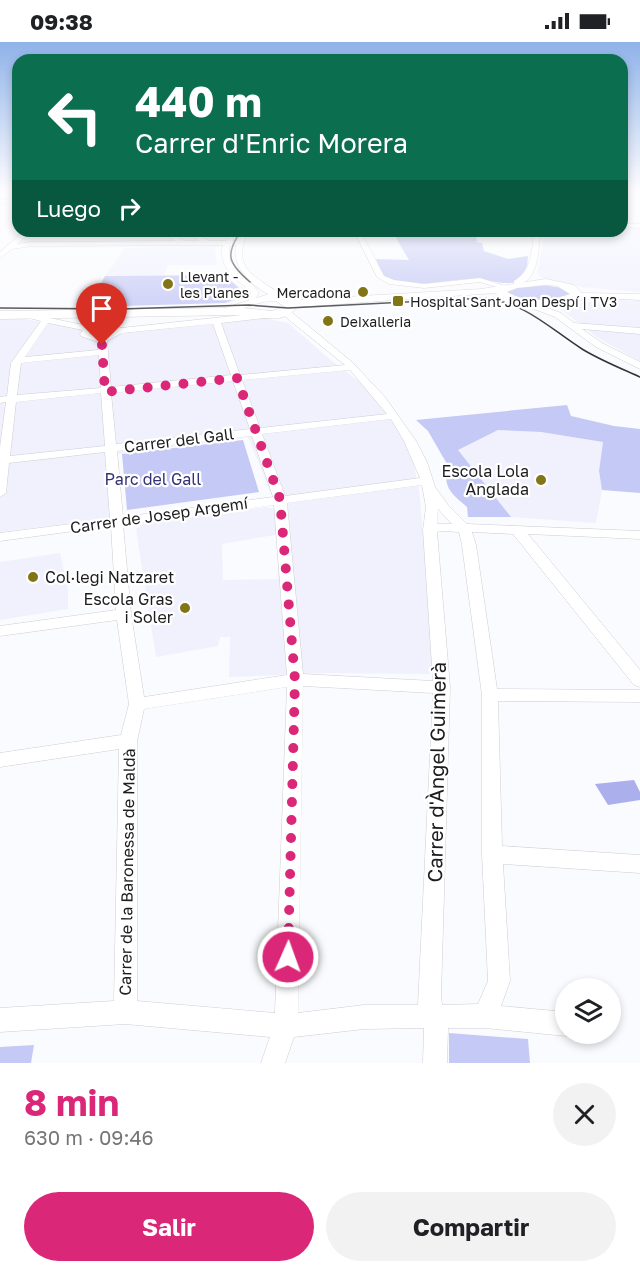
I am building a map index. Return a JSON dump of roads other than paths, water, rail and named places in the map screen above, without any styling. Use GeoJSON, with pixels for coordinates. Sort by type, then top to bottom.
{"type":"FeatureCollection","features":[{"type":"Feature","properties":{"kind":"street"},"geometry":{"type":"LineString","coordinates":[[0,256],[20,239]]}},
{"type":"Feature","properties":{"kind":"street"},"geometry":{"type":"LineString","coordinates":[[175,239],[182,243]]}},
{"type":"Feature","properties":{"kind":"street"},"geometry":{"type":"LineString","coordinates":[[200,239],[207,243]]}},
{"type":"Feature","properties":{"kind":"street"},"geometry":{"type":"LineString","coordinates":[[230,239],[227,242],[225,261],[231,272],[255,292],[254,305]]}},
{"type":"Feature","properties":{"kind":"street"},"geometry":{"type":"LineString","coordinates":[[241,239],[236,254],[238,261],[248,274],[254,305]]}},
{"type":"Feature","properties":{"kind":"street"},"geometry":{"type":"LineString","coordinates":[[361,239],[381,277],[392,282],[424,286],[474,280],[568,300],[596,296],[640,296]]}},
{"type":"Feature","properties":{"kind":"street"},"geometry":{"type":"LineString","coordinates":[[508,289],[526,279],[531,272],[536,239]]}},
{"type":"Feature","properties":{"kind":"street"},"geometry":{"type":"LineString","coordinates":[[0,245],[11,247],[87,243],[238,243]]}},
{"type":"Feature","properties":{"kind":"street"},"geometry":{"type":"LineString","coordinates":[[531,272],[540,279],[560,285],[640,296]]}},
{"type":"Feature","properties":{"kind":"street"},"geometry":{"type":"LineString","coordinates":[[254,305],[281,309],[560,285],[576,292],[575,297],[556,309],[558,315]]}},
{"type":"Feature","properties":{"kind":"street"},"geometry":{"type":"LineString","coordinates":[[508,289],[558,315],[580,333],[640,366]]}},
{"type":"Feature","properties":{"kind":"street"},"geometry":{"type":"LineString","coordinates":[[110,318],[85,331],[84,336],[102,339],[114,336],[119,331],[214,316],[254,305],[281,309]]}},
{"type":"Feature","properties":{"kind":"street","name":"Carrer d'Àngel Guimerà"},"geometry":{"type":"LineString","coordinates":[[281,309],[334,350],[380,396],[414,451],[426,481],[432,505],[430,530],[442,687],[429,996],[430,1006],[436,1017],[435,1063]]}},
{"type":"Feature","properties":{"kind":"street"},"geometry":{"type":"LineString","coordinates":[[0,310],[110,318]]}},
{"type":"Feature","properties":{"kind":"street"},"geometry":{"type":"LineString","coordinates":[[0,315],[110,318],[214,316]]}},
{"type":"Feature","properties":{"kind":"street"},"geometry":{"type":"LineString","coordinates":[[21,315],[89,329]]}},
{"type":"Feature","properties":{"kind":"street"},"geometry":{"type":"LineString","coordinates":[[214,316],[280,499],[295,680],[286,1026],[273,1063]]}},
{"type":"Feature","properties":{"kind":"street"},"geometry":{"type":"LineString","coordinates":[[110,318],[119,331]]}},
{"type":"Feature","properties":{"kind":"street"},"geometry":{"type":"LineString","coordinates":[[0,493],[2,461],[17,361],[46,320]]}},
{"type":"Feature","properties":{"kind":"street"},"geometry":{"type":"LineString","coordinates":[[570,325],[640,331]]}},
{"type":"Feature","properties":{"kind":"street"},"geometry":{"type":"LineString","coordinates":[[580,333],[599,327]]}},
{"type":"Feature","properties":{"kind":"street","name":"Carrer de la Baronessa de Maldà"},"geometry":{"type":"LineString","coordinates":[[102,339],[123,614],[137,704],[128,741],[125,1012]]}},
{"type":"Feature","properties":{"kind":"street"},"geometry":{"type":"LineString","coordinates":[[17,361],[102,352]]}},
{"type":"Feature","properties":{"kind":"street"},"geometry":{"type":"LineString","coordinates":[[0,400],[105,392],[351,367]]}},
{"type":"Feature","properties":{"kind":"street","name":"Carrer del Gall"},"geometry":{"type":"LineString","coordinates":[[2,461],[394,416]]}},
{"type":"Feature","properties":{"kind":"street","name":"Carrer d'Àngel Guimerà"},"geometry":{"type":"LineString","coordinates":[[426,481],[443,507],[464,528]]}},
{"type":"Feature","properties":{"kind":"street","name":"Carrer de Josep Argemí"},"geometry":{"type":"LineString","coordinates":[[0,537],[426,481]]}},
{"type":"Feature","properties":{"kind":"street"},"geometry":{"type":"LineString","coordinates":[[432,505],[440,518],[464,528]]}},
{"type":"Feature","properties":{"kind":"street"},"geometry":{"type":"LineString","coordinates":[[430,530],[441,527],[640,535]]}},
{"type":"Feature","properties":{"kind":"street"},"geometry":{"type":"LineString","coordinates":[[464,528],[469,545],[490,695],[492,854],[499,981],[485,1016]]}},
{"type":"Feature","properties":{"kind":"street"},"geometry":{"type":"LineString","coordinates":[[518,531],[640,681]]}},
{"type":"Feature","properties":{"kind":"street"},"geometry":{"type":"LineString","coordinates":[[0,631],[123,614]]}},
{"type":"Feature","properties":{"kind":"street"},"geometry":{"type":"LineString","coordinates":[[137,704],[295,680],[442,687]]}},
{"type":"Feature","properties":{"kind":"street"},"geometry":{"type":"LineString","coordinates":[[490,695],[640,696]]}},
{"type":"Feature","properties":{"kind":"street"},"geometry":{"type":"LineString","coordinates":[[0,760],[128,741]]}},
{"type":"Feature","properties":{"kind":"street"},"geometry":{"type":"LineString","coordinates":[[492,854],[640,864]]}},
{"type":"Feature","properties":{"kind":"street"},"geometry":{"type":"LineString","coordinates":[[0,1020],[125,1012],[286,1026],[364,1017],[485,1016],[555,1023]]}},
{"type":"Feature","properties":{"kind":"tram line"},"geometry":{"type":"LineString","coordinates":[[236,239],[232,247],[231,259],[237,270],[250,282]]}},
{"type":"Feature","properties":{"kind":"tram line"},"geometry":{"type":"LineString","coordinates":[[0,308],[120,309],[249,305],[288,308],[485,298],[513,305],[525,311],[589,353],[640,377]]}},
{"type":"Feature","properties":{"kind":"place","name":"Llevant - les Planes"},"geometry":{"type":"Point","coordinates":[168,284]}},
{"type":"Feature","properties":{"kind":"place","name":"Mercadona"},"geometry":{"type":"Point","coordinates":[363,292]}},
{"type":"Feature","properties":{"kind":"place","name":"Hospital Sant Joan Despí | TV3"},"geometry":{"type":"Point","coordinates":[398,301]}},
{"type":"Feature","properties":{"kind":"place","name":"Deixalleria"},"geometry":{"type":"Point","coordinates":[328,321]}},
{"type":"Feature","properties":{"kind":"place","name":"Escola Lola Anglada"},"geometry":{"type":"Point","coordinates":[541,480]}},
{"type":"Feature","properties":{"kind":"place","name":"Col·legi Natzaret"},"geometry":{"type":"Point","coordinates":[33,577]}},
{"type":"Feature","properties":{"kind":"place","name":"Escola Gras i Soler"},"geometry":{"type":"Point","coordinates":[185,608]}},
{"type":"Feature","properties":{"kind":"park label","name":"Parc del Gall"},"geometry":{"type":"Point","coordinates":[153,479]}}]}
